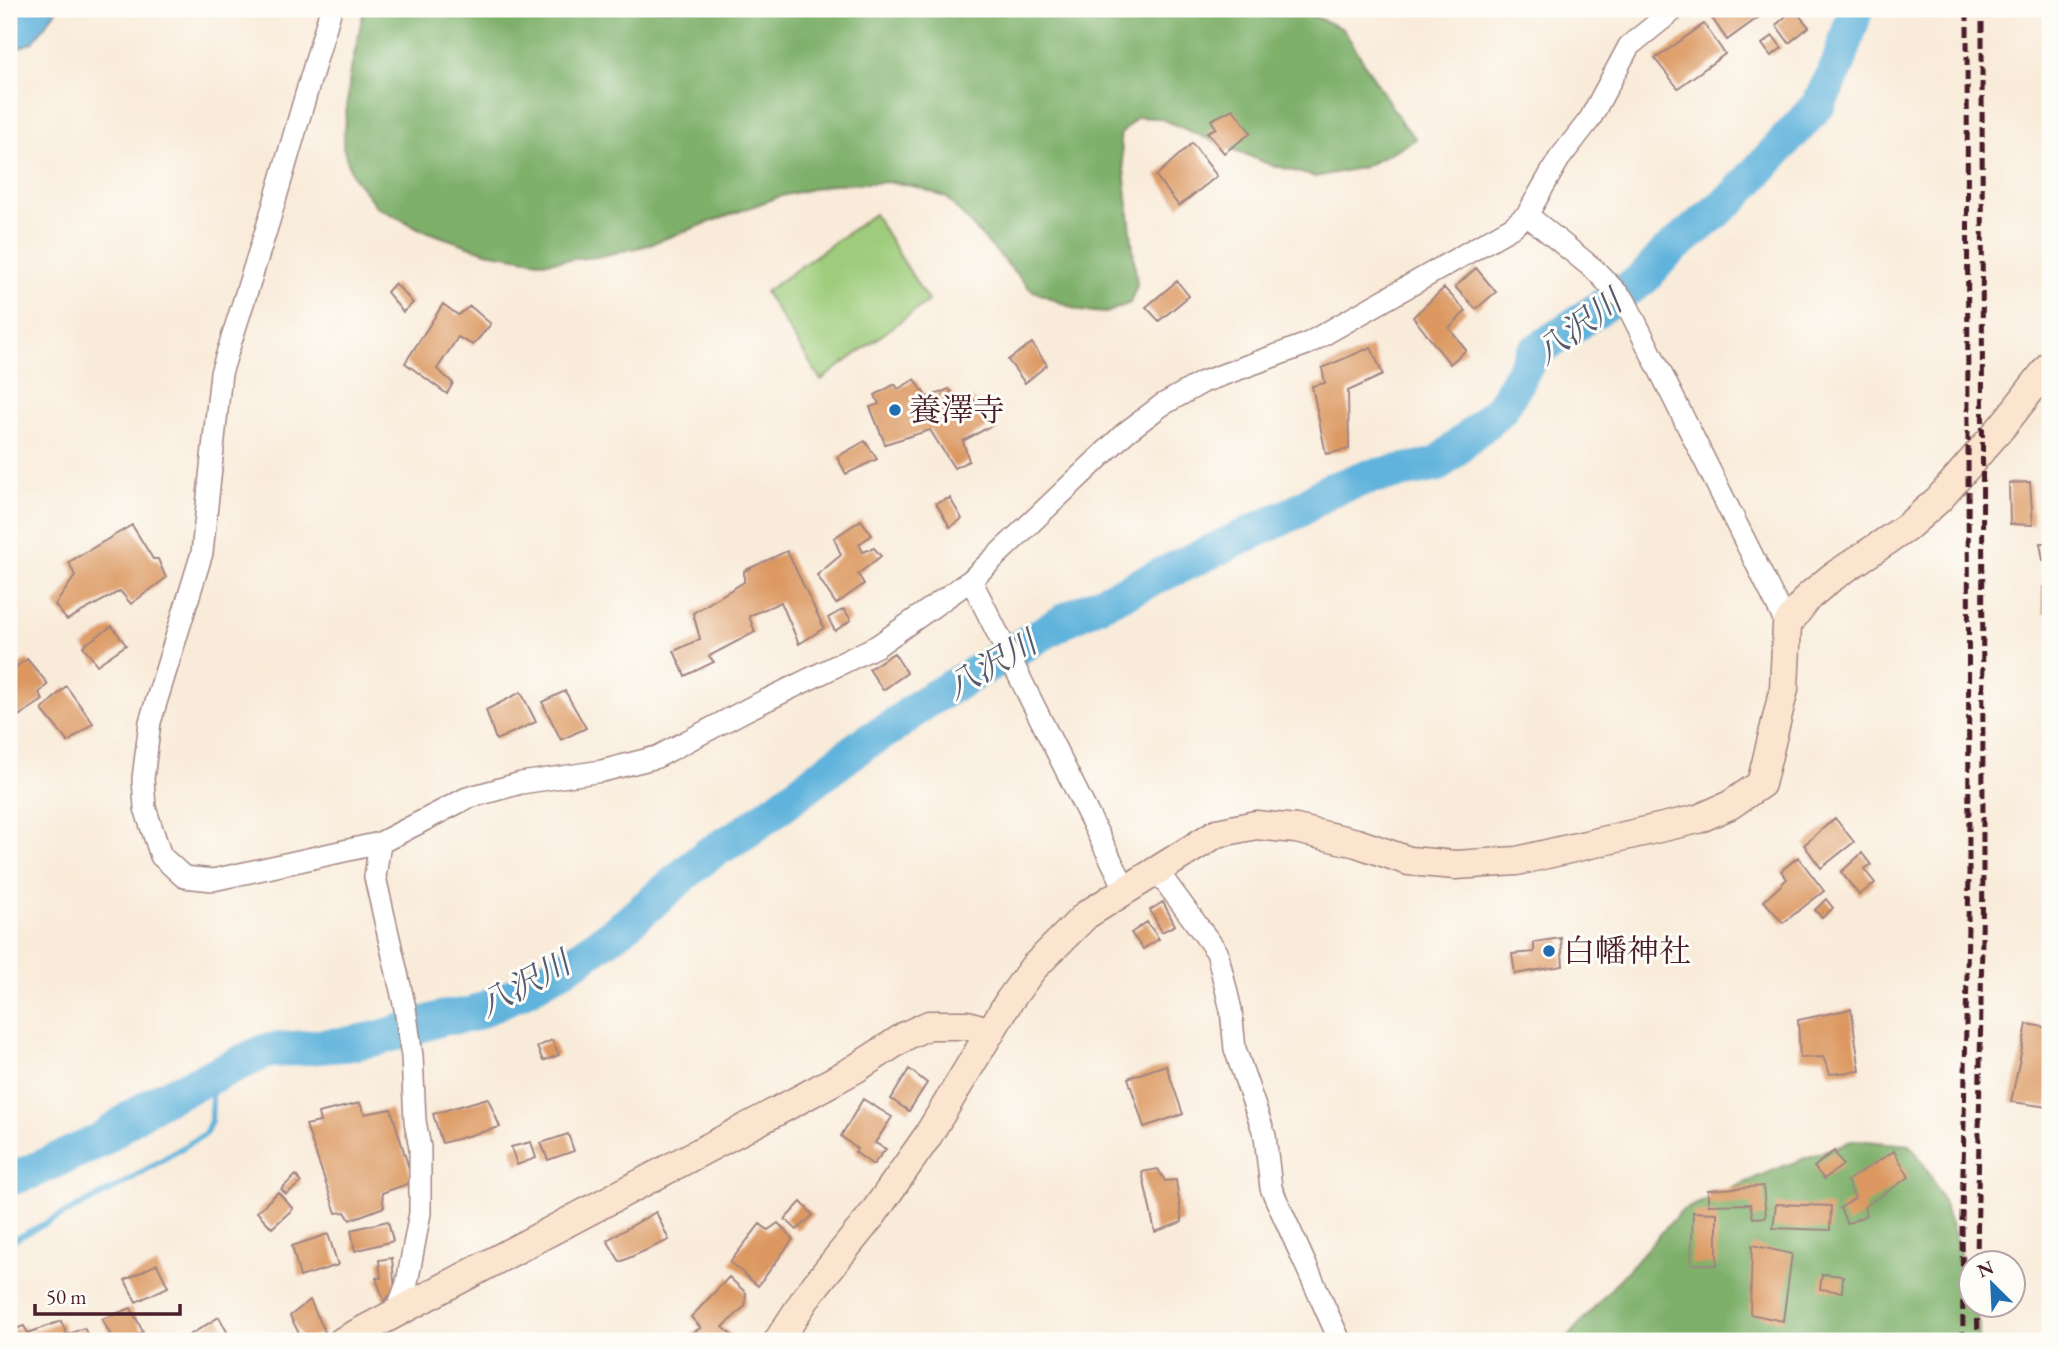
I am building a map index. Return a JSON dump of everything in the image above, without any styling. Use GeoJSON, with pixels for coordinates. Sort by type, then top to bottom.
{"type":"FeatureCollection","features":[{"type":"Feature","properties":{"kind":"street"},"geometry":{"type":"LineString","coordinates":[[331,9],[276,199],[221,373],[202,552],[150,722],[143,779],[145,808],[161,856],[184,877],[213,880],[380,843],[467,798],[521,783],[602,771],[657,757],[877,646],[971,580],[1125,433],[1162,405],[1203,382],[1307,344],[1511,228],[1527,215],[1559,159],[1590,119],[1629,46],[1675,9]]}},
{"type":"Feature","properties":{"kind":"street"},"geometry":{"type":"LineString","coordinates":[[778,1341],[810,1292],[873,1214],[927,1137],[1017,990],[1053,946],[1086,915],[1125,888],[1217,833],[1256,825],[1296,829],[1333,837],[1409,861],[1456,865],[1517,861],[1698,819],[1730,805],[1761,784],[1784,689],[1787,625],[1625,301],[1595,270],[1527,215]]}},
{"type":"Feature","properties":{"kind":"street"},"geometry":{"type":"LineString","coordinates":[[1787,625],[1808,597],[1823,584],[1906,528],[1939,499],[2005,423],[2050,365]]}},
{"type":"Feature","properties":{"kind":"street"},"geometry":{"type":"LineString","coordinates":[[971,580],[1125,888]]}},
{"type":"Feature","properties":{"kind":"street"},"geometry":{"type":"LineString","coordinates":[[380,843],[376,877],[405,1009],[412,1056],[415,1121],[421,1148],[420,1213],[407,1283],[397,1311]]}},
{"type":"Feature","properties":{"kind":"street"},"geometry":{"type":"LineString","coordinates":[[1156,869],[1217,952],[1231,1010],[1235,1049],[1265,1136],[1271,1188],[1339,1341]]}},
{"type":"Feature","properties":{"kind":"street"},"geometry":{"type":"LineString","coordinates":[[342,1341],[804,1097],[855,1069],[907,1035],[929,1025],[967,1025],[991,1032]]}},
{"type":"Feature","properties":{"kind":"green space"},"geometry":{"type":"Polygon","coordinates":[[[364,9],[1297,9],[1343,29],[1402,123],[1416,139],[1364,167],[1315,177],[1266,163],[1159,118],[1137,117],[1120,135],[1137,285],[1130,303],[1106,313],[1080,311],[1031,290],[947,198],[921,188],[893,182],[833,184],[781,196],[645,246],[596,257],[545,262],[486,252],[422,230],[377,207],[352,175],[343,147],[350,75],[364,9]]]}},
{"type":"Feature","properties":{"kind":"green space"},"geometry":{"type":"Polygon","coordinates":[[[874,214],[928,301],[821,380],[765,292],[874,214]]]}},
{"type":"Feature","properties":{"kind":"green space"},"geometry":{"type":"Polygon","coordinates":[[[1854,1140],[1910,1145],[1936,1186],[1946,1209],[1959,1248],[1958,1318],[1977,1318],[1979,1341],[1564,1341],[1681,1211],[1771,1171],[1854,1140]]]}},
{"type":"Feature","properties":{"kind":"water"},"geometry":{"type":"Polygon","coordinates":[[[9,9],[57,9],[33,42],[9,52],[9,9]]]}},
{"type":"Feature","properties":{"kind":"building"},"geometry":{"type":"Polygon","coordinates":[[[1718,9],[1770,9],[1727,40],[1710,15],[1718,9]]]}},
{"type":"Feature","properties":{"kind":"building"},"geometry":{"type":"Polygon","coordinates":[[[1794,9],[1809,27],[1789,43],[1776,25],[1794,9]]]}},
{"type":"Feature","properties":{"kind":"building"},"geometry":{"type":"Polygon","coordinates":[[[1704,24],[1725,54],[1678,88],[1655,59],[1704,24]]]}},
{"type":"Feature","properties":{"kind":"building"},"geometry":{"type":"Polygon","coordinates":[[[1773,36],[1782,48],[1771,56],[1762,44],[1773,36]]]}},
{"type":"Feature","properties":{"kind":"building"},"geometry":{"type":"Polygon","coordinates":[[[1233,109],[1251,133],[1224,153],[1207,132],[1216,128],[1211,120],[1233,109]]]}},
{"type":"Feature","properties":{"kind":"building"},"geometry":{"type":"Polygon","coordinates":[[[1192,143],[1217,176],[1179,206],[1156,176],[1192,143]]]}},
{"type":"Feature","properties":{"kind":"building"},"geometry":{"type":"Polygon","coordinates":[[[1476,268],[1496,292],[1476,309],[1455,287],[1476,268]]]}},
{"type":"Feature","properties":{"kind":"building"},"geometry":{"type":"Polygon","coordinates":[[[1177,281],[1189,296],[1159,321],[1146,307],[1177,281]]]}},
{"type":"Feature","properties":{"kind":"building"},"geometry":{"type":"Polygon","coordinates":[[[395,283],[413,303],[403,312],[387,292],[395,283]]]}},
{"type":"Feature","properties":{"kind":"building"},"geometry":{"type":"Polygon","coordinates":[[[1444,288],[1466,311],[1449,328],[1466,350],[1450,364],[1413,317],[1444,288]]]}},
{"type":"Feature","properties":{"kind":"building"},"geometry":{"type":"Polygon","coordinates":[[[443,304],[458,315],[470,306],[491,324],[473,345],[458,337],[437,369],[453,383],[447,394],[405,363],[443,304]]]}},
{"type":"Feature","properties":{"kind":"building"},"geometry":{"type":"Polygon","coordinates":[[[1032,343],[1047,365],[1025,383],[1008,360],[1032,343]]]}},
{"type":"Feature","properties":{"kind":"building"},"geometry":{"type":"Polygon","coordinates":[[[1371,347],[1383,375],[1348,391],[1349,449],[1326,454],[1312,386],[1325,383],[1322,368],[1371,347]]]}},
{"type":"Feature","properties":{"kind":"building"},"geometry":{"type":"Polygon","coordinates":[[[915,379],[927,398],[949,389],[962,404],[973,399],[993,425],[963,441],[969,461],[954,468],[930,430],[885,444],[870,407],[879,404],[875,395],[895,384],[898,389],[915,379]]]}},
{"type":"Feature","properties":{"kind":"building"},"geometry":{"type":"Polygon","coordinates":[[[865,441],[877,459],[846,474],[837,457],[865,441]]]}},
{"type":"Feature","properties":{"kind":"building"},"geometry":{"type":"Polygon","coordinates":[[[2030,482],[2033,525],[2010,524],[2009,483],[2030,482]]]}},
{"type":"Feature","properties":{"kind":"building"},"geometry":{"type":"Polygon","coordinates":[[[950,498],[962,519],[950,527],[936,503],[950,498]]]}},
{"type":"Feature","properties":{"kind":"building"},"geometry":{"type":"Polygon","coordinates":[[[861,520],[872,535],[859,544],[863,552],[874,548],[881,556],[858,574],[864,584],[836,604],[817,575],[841,555],[834,538],[861,520]]]}},
{"type":"Feature","properties":{"kind":"building"},"geometry":{"type":"Polygon","coordinates":[[[132,525],[153,559],[158,559],[166,578],[131,604],[120,591],[67,620],[55,605],[75,576],[69,562],[132,525]]]}},
{"type":"Feature","properties":{"kind":"building"},"geometry":{"type":"Polygon","coordinates":[[[2040,543],[2050,543],[2050,560],[2043,560],[2040,543]]]}},
{"type":"Feature","properties":{"kind":"building"},"geometry":{"type":"Polygon","coordinates":[[[787,551],[824,628],[799,644],[781,602],[749,616],[755,632],[709,656],[714,662],[685,676],[674,651],[700,639],[693,613],[744,582],[744,571],[787,551]]]}},
{"type":"Feature","properties":{"kind":"building"},"geometry":{"type":"Polygon","coordinates":[[[2043,587],[2050,588],[2050,613],[2043,614],[2043,587]]]}},
{"type":"Feature","properties":{"kind":"building"},"geometry":{"type":"Polygon","coordinates":[[[844,609],[851,620],[835,631],[828,618],[844,609]]]}},
{"type":"Feature","properties":{"kind":"building"},"geometry":{"type":"Polygon","coordinates":[[[112,626],[126,645],[97,665],[83,646],[112,626]]]}},
{"type":"Feature","properties":{"kind":"building"},"geometry":{"type":"Polygon","coordinates":[[[894,653],[907,673],[883,690],[869,669],[894,653]]]}},
{"type":"Feature","properties":{"kind":"building"},"geometry":{"type":"Polygon","coordinates":[[[27,659],[48,684],[39,693],[43,700],[14,719],[9,713],[9,672],[27,659]]]}},
{"type":"Feature","properties":{"kind":"building"},"geometry":{"type":"Polygon","coordinates":[[[66,686],[93,723],[68,742],[42,710],[66,686]]]}},
{"type":"Feature","properties":{"kind":"building"},"geometry":{"type":"Polygon","coordinates":[[[565,691],[586,728],[561,740],[542,702],[565,691]]]}},
{"type":"Feature","properties":{"kind":"building"},"geometry":{"type":"Polygon","coordinates":[[[521,692],[536,722],[496,740],[486,710],[521,692]]]}},
{"type":"Feature","properties":{"kind":"building"},"geometry":{"type":"Polygon","coordinates":[[[1835,818],[1854,842],[1821,868],[1804,845],[1835,818]]]}},
{"type":"Feature","properties":{"kind":"building"},"geometry":{"type":"Polygon","coordinates":[[[1862,853],[1871,865],[1864,869],[1875,883],[1859,895],[1841,872],[1862,853]]]}},
{"type":"Feature","properties":{"kind":"building"},"geometry":{"type":"Polygon","coordinates":[[[1798,857],[1824,891],[1783,923],[1764,901],[1787,879],[1781,871],[1798,857]]]}},
{"type":"Feature","properties":{"kind":"building"},"geometry":{"type":"Polygon","coordinates":[[[1826,899],[1833,908],[1822,918],[1815,910],[1826,899]]]}},
{"type":"Feature","properties":{"kind":"building"},"geometry":{"type":"Polygon","coordinates":[[[1163,902],[1175,925],[1162,932],[1150,910],[1163,902]]]}},
{"type":"Feature","properties":{"kind":"building"},"geometry":{"type":"Polygon","coordinates":[[[1147,922],[1159,939],[1143,949],[1131,933],[1147,922]]]}},
{"type":"Feature","properties":{"kind":"building"},"geometry":{"type":"Polygon","coordinates":[[[1561,938],[1563,966],[1515,974],[1512,954],[1534,952],[1534,942],[1561,938]]]}},
{"type":"Feature","properties":{"kind":"building"},"geometry":{"type":"Polygon","coordinates":[[[1851,1009],[1860,1071],[1830,1074],[1823,1057],[1800,1058],[1798,1020],[1851,1009]]]}},
{"type":"Feature","properties":{"kind":"building"},"geometry":{"type":"Polygon","coordinates":[[[2027,1024],[2050,1028],[2049,1107],[2011,1102],[2027,1024]]]}},
{"type":"Feature","properties":{"kind":"building"},"geometry":{"type":"Polygon","coordinates":[[[552,1040],[559,1055],[543,1061],[537,1047],[552,1040]]]}},
{"type":"Feature","properties":{"kind":"building"},"geometry":{"type":"Polygon","coordinates":[[[1166,1065],[1183,1114],[1144,1127],[1128,1078],[1166,1065]]]}},
{"type":"Feature","properties":{"kind":"building"},"geometry":{"type":"Polygon","coordinates":[[[909,1069],[927,1083],[909,1111],[891,1099],[909,1069]]]}},
{"type":"Feature","properties":{"kind":"building"},"geometry":{"type":"Polygon","coordinates":[[[488,1098],[500,1127],[442,1143],[433,1114],[488,1098]]]}},
{"type":"Feature","properties":{"kind":"building"},"geometry":{"type":"Polygon","coordinates":[[[863,1099],[892,1117],[875,1143],[886,1149],[873,1165],[855,1152],[857,1149],[841,1136],[863,1099]]]}},
{"type":"Feature","properties":{"kind":"building"},"geometry":{"type":"Polygon","coordinates":[[[360,1103],[364,1114],[391,1109],[413,1182],[382,1193],[384,1207],[350,1220],[345,1212],[336,1213],[306,1125],[320,1122],[318,1113],[360,1103]]]}},
{"type":"Feature","properties":{"kind":"building"},"geometry":{"type":"Polygon","coordinates":[[[568,1134],[574,1151],[548,1160],[541,1143],[568,1134]]]}},
{"type":"Feature","properties":{"kind":"building"},"geometry":{"type":"Polygon","coordinates":[[[531,1142],[536,1158],[517,1165],[511,1147],[531,1142]]]}},
{"type":"Feature","properties":{"kind":"building"},"geometry":{"type":"Polygon","coordinates":[[[1834,1151],[1843,1165],[1824,1179],[1814,1167],[1834,1151]]]}},
{"type":"Feature","properties":{"kind":"building"},"geometry":{"type":"Polygon","coordinates":[[[1894,1151],[1909,1177],[1864,1207],[1866,1215],[1847,1224],[1840,1208],[1855,1198],[1847,1181],[1894,1151]]]}},
{"type":"Feature","properties":{"kind":"building"},"geometry":{"type":"Polygon","coordinates":[[[1158,1169],[1165,1181],[1176,1180],[1182,1222],[1155,1232],[1142,1172],[1158,1169]]]}},
{"type":"Feature","properties":{"kind":"building"},"geometry":{"type":"Polygon","coordinates":[[[296,1175],[301,1183],[286,1194],[281,1189],[296,1175]]]}},
{"type":"Feature","properties":{"kind":"building"},"geometry":{"type":"Polygon","coordinates":[[[1763,1186],[1766,1217],[1753,1218],[1750,1204],[1708,1205],[1708,1190],[1763,1186]]]}},
{"type":"Feature","properties":{"kind":"building"},"geometry":{"type":"Polygon","coordinates":[[[278,1192],[293,1209],[272,1228],[257,1212],[278,1192]]]}},
{"type":"Feature","properties":{"kind":"building"},"geometry":{"type":"Polygon","coordinates":[[[801,1202],[813,1215],[797,1230],[785,1219],[801,1202]]]}},
{"type":"Feature","properties":{"kind":"building"},"geometry":{"type":"Polygon","coordinates":[[[1776,1204],[1831,1206],[1830,1230],[1773,1228],[1776,1204]]]}},
{"type":"Feature","properties":{"kind":"building"},"geometry":{"type":"Polygon","coordinates":[[[656,1212],[669,1240],[620,1262],[607,1240],[656,1212]]]}},
{"type":"Feature","properties":{"kind":"building"},"geometry":{"type":"Polygon","coordinates":[[[1693,1212],[1717,1213],[1717,1265],[1691,1264],[1693,1212]]]}},
{"type":"Feature","properties":{"kind":"building"},"geometry":{"type":"Polygon","coordinates":[[[388,1221],[393,1241],[355,1251],[351,1230],[388,1221]]]}},
{"type":"Feature","properties":{"kind":"building"},"geometry":{"type":"Polygon","coordinates":[[[778,1223],[793,1239],[758,1286],[730,1262],[760,1224],[768,1230],[778,1223]]]}},
{"type":"Feature","properties":{"kind":"building"},"geometry":{"type":"Polygon","coordinates":[[[328,1234],[338,1265],[300,1277],[292,1246],[328,1234]]]}},
{"type":"Feature","properties":{"kind":"building"},"geometry":{"type":"Polygon","coordinates":[[[1752,1245],[1792,1254],[1783,1321],[1750,1314],[1752,1245]]]}},
{"type":"Feature","properties":{"kind":"building"},"geometry":{"type":"Polygon","coordinates":[[[392,1258],[395,1291],[384,1301],[376,1278],[381,1278],[379,1260],[392,1258]]]}},
{"type":"Feature","properties":{"kind":"building"},"geometry":{"type":"Polygon","coordinates":[[[157,1264],[168,1287],[136,1302],[125,1280],[157,1264]]]}},
{"type":"Feature","properties":{"kind":"building"},"geometry":{"type":"Polygon","coordinates":[[[1822,1274],[1843,1276],[1842,1292],[1820,1289],[1822,1274]]]}},
{"type":"Feature","properties":{"kind":"building"},"geometry":{"type":"Polygon","coordinates":[[[729,1277],[746,1293],[745,1306],[723,1327],[735,1338],[732,1341],[700,1341],[691,1333],[701,1328],[691,1317],[729,1277]]]}},
{"type":"Feature","properties":{"kind":"building"},"geometry":{"type":"Polygon","coordinates":[[[310,1300],[325,1332],[303,1341],[290,1316],[310,1300]]]}},
{"type":"Feature","properties":{"kind":"building"},"geometry":{"type":"Polygon","coordinates":[[[131,1308],[143,1332],[126,1341],[114,1341],[102,1319],[131,1308]]]}},
{"type":"Feature","properties":{"kind":"building"},"geometry":{"type":"Polygon","coordinates":[[[219,1317],[232,1341],[180,1341],[219,1317]]]}},
{"type":"Feature","properties":{"kind":"building"},"geometry":{"type":"Polygon","coordinates":[[[61,1321],[67,1335],[84,1328],[91,1341],[9,1341],[9,1331],[24,1326],[28,1333],[61,1321]]]}},
{"type":"Feature","properties":{"kind":"waterway","name":"八沢川"},"geometry":{"type":"LineString","coordinates":[[9,1179],[99,1141],[160,1100],[266,1051],[348,1044],[380,1038],[443,1018],[471,1015],[528,988],[578,959],[624,926],[707,855],[747,831],[863,744],[891,728],[925,702],[1071,617],[1298,511],[1328,491],[1368,477],[1437,465],[1501,409],[1533,353],[1644,278],[1665,254],[1735,196],[1818,105],[1838,65],[1856,9]]}},
{"type":"Feature","properties":{"kind":"waterway"},"geometry":{"type":"LineString","coordinates":[[9,1242],[119,1186],[205,1134],[211,1121],[213,1075]]}},
{"type":"Feature","properties":{"kind":"railway"},"geometry":{"type":"LineString","coordinates":[[1963,1341],[1962,1221],[1969,874],[1967,9]]}},
{"type":"Feature","properties":{"kind":"railway"},"geometry":{"type":"LineString","coordinates":[[1977,1248],[1983,874],[1982,9]]}},
{"type":"Feature","properties":{"kind":"railway"},"geometry":{"type":"LineString","coordinates":[[1977,1318],[1978,1341]]}},
{"type":"Feature","properties":{"kind":"place","name":"養澤寺"},"geometry":{"type":"Point","coordinates":[895,410]}},
{"type":"Feature","properties":{"kind":"place","name":"白幡神社"},"geometry":{"type":"Point","coordinates":[1549,951]}}]}
